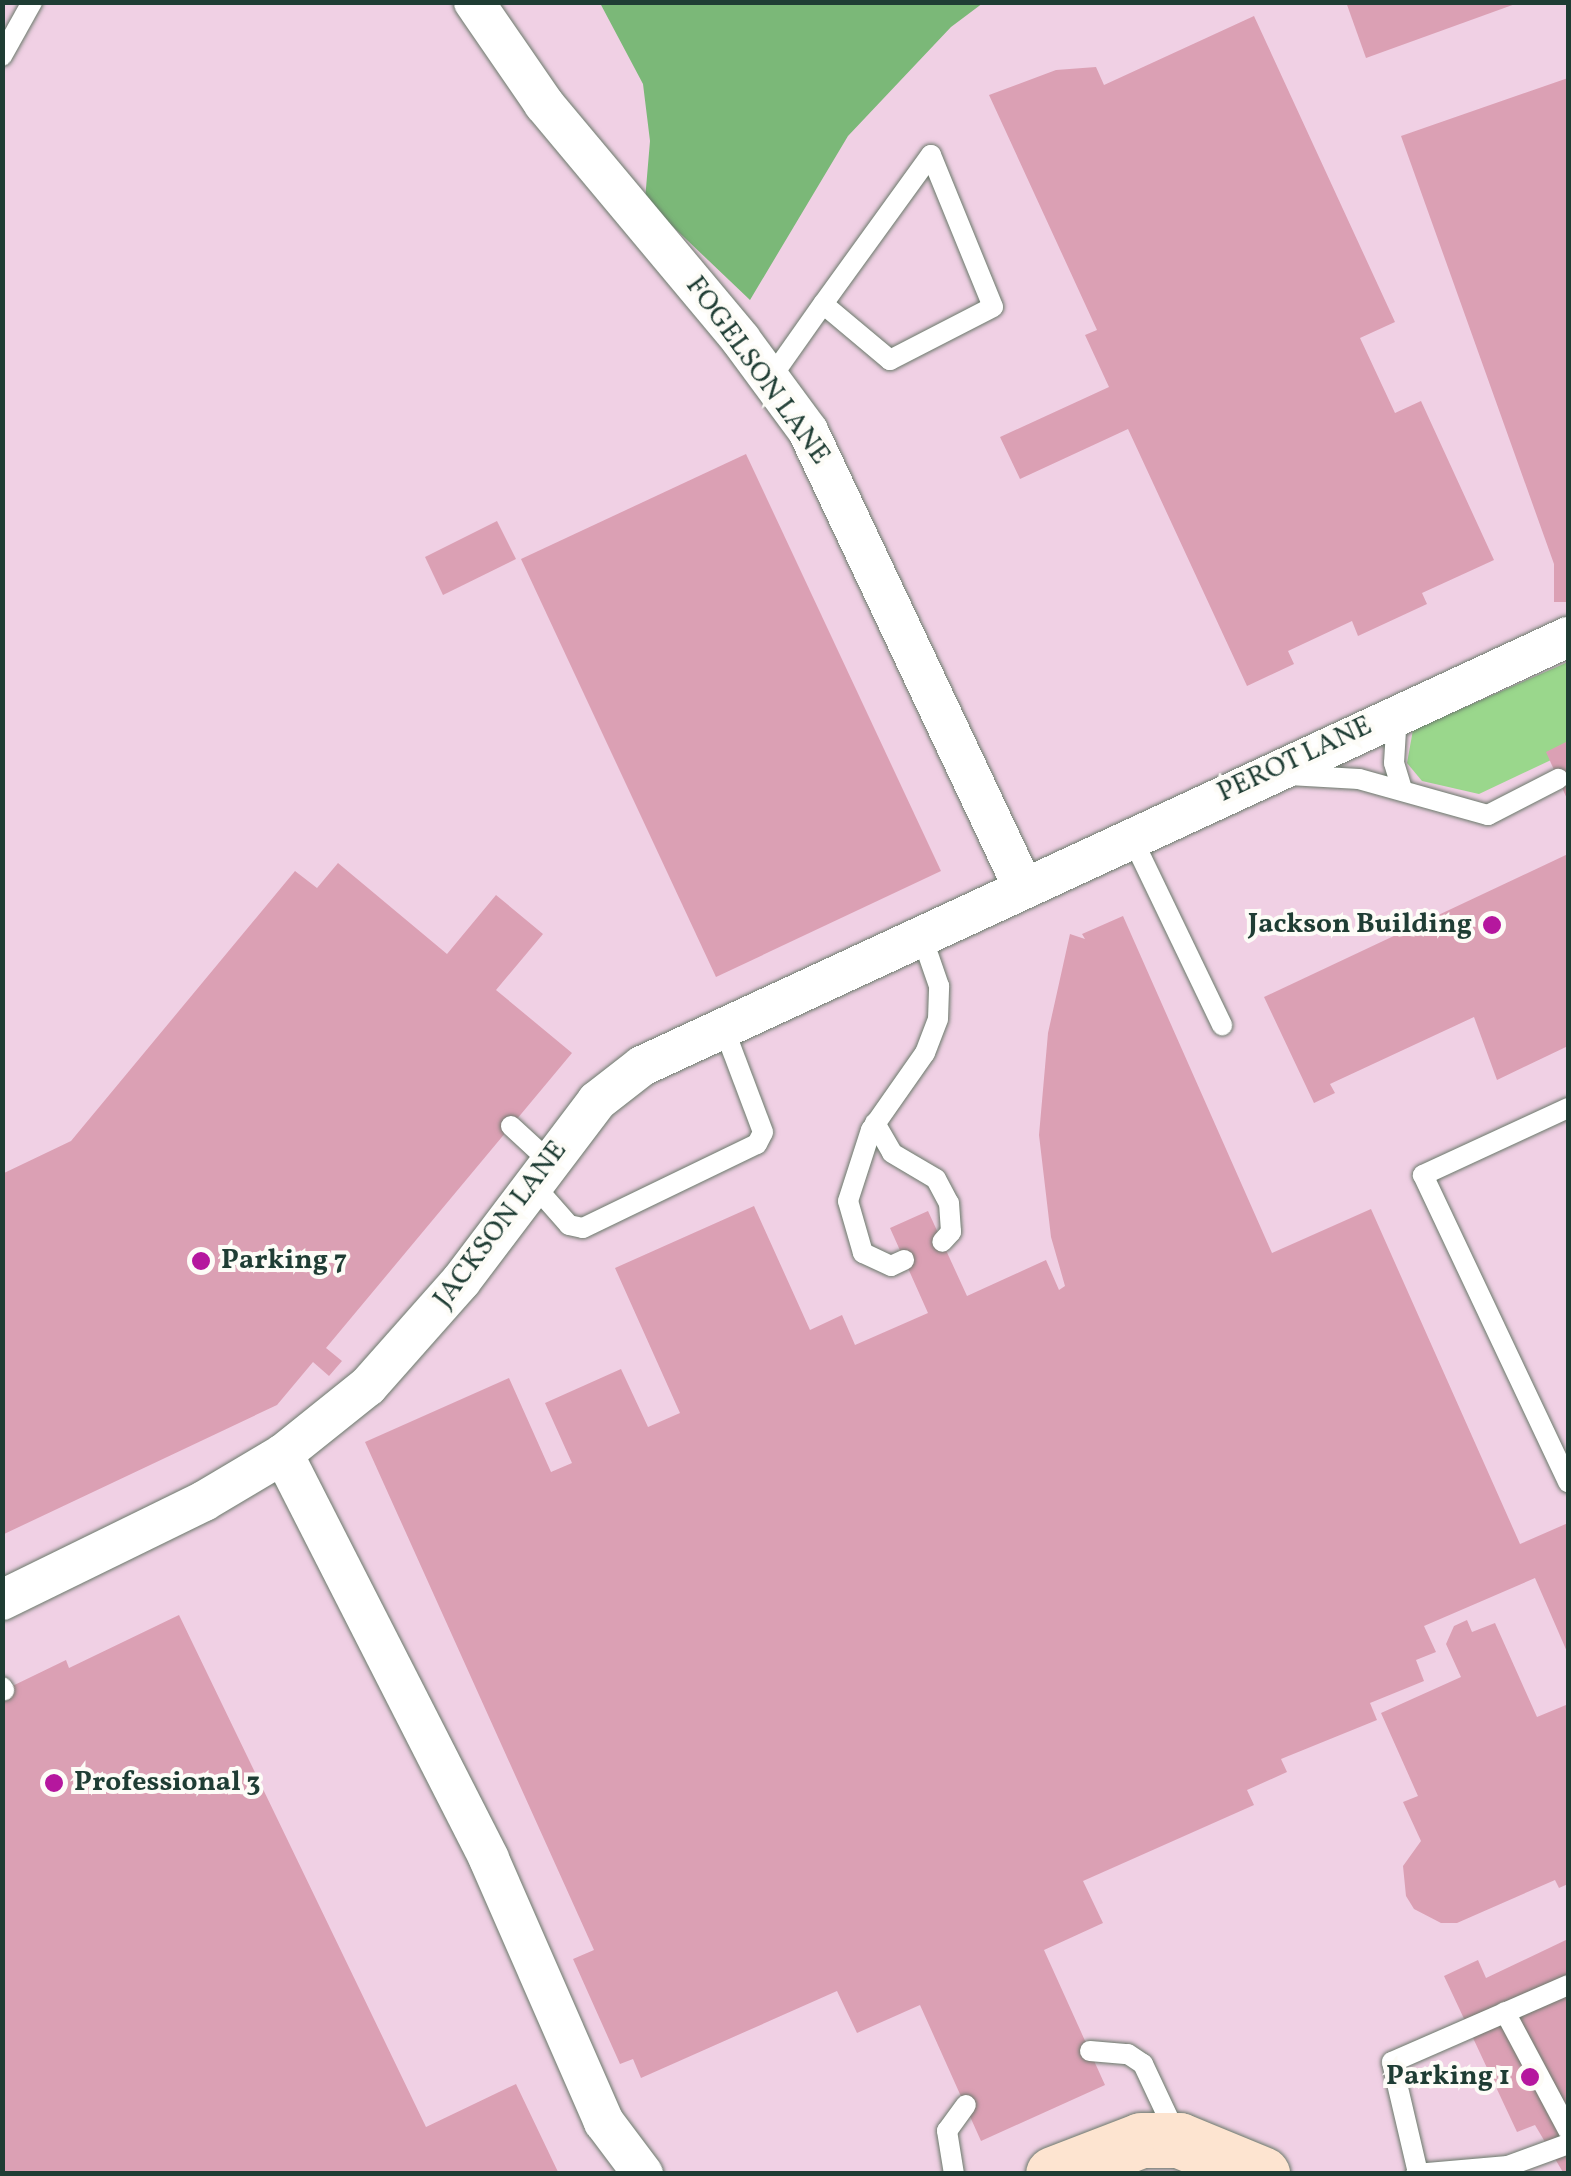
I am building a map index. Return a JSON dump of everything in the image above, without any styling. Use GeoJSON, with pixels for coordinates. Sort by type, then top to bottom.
{"type":"FeatureCollection","features":[{"type":"Feature","properties":{"kind":"street","name":"FOGELSON LANE"},"geometry":{"type":"LineString","coordinates":[[474,2],[544,104],[741,340],[834,476],[1024,889]]}},
{"type":"Feature","properties":{"kind":"street","name":"PEROT LANE"},"geometry":{"type":"LineString","coordinates":[[1024,889],[1262,774],[1568,637]]}},
{"type":"Feature","properties":{"kind":"street","name":"JACKSON LANE"},"geometry":{"type":"LineString","coordinates":[[2,1600],[120,1547],[283,1454],[368,1386],[420,1330],[541,1173],[618,1082],[1024,889]]}},
{"type":"Feature","properties":{"kind":"street"},"geometry":{"type":"LineString","coordinates":[[283,1454],[489,1859],[604,2122],[642,2174]]}},
{"type":"Feature","properties":{"kind":"street"},"geometry":{"type":"LineString","coordinates":[[1053,2174],[1105,2148],[1179,2140],[1262,2174]]}},
{"type":"Feature","properties":{"kind":"lane"},"geometry":{"type":"LineString","coordinates":[[2,56],[32,2]]}},
{"type":"Feature","properties":{"kind":"lane"},"geometry":{"type":"LineString","coordinates":[[770,379],[823,304],[931,155],[993,308],[890,360],[823,304]]}},
{"type":"Feature","properties":{"kind":"lane"},"geometry":{"type":"LineString","coordinates":[[1398,713],[1394,763],[1402,790]]}},
{"type":"Feature","properties":{"kind":"lane"},"geometry":{"type":"LineString","coordinates":[[1262,774],[1359,779],[1488,815],[1558,779]]}},
{"type":"Feature","properties":{"kind":"lane"},"geometry":{"type":"LineString","coordinates":[[1132,838],[1222,1025]]}},
{"type":"Feature","properties":{"kind":"lane"},"geometry":{"type":"LineString","coordinates":[[904,1260],[891,1266],[874,1262],[854,1238],[848,1201],[875,1122],[925,1053],[938,1020],[939,986],[922,937]]}},
{"type":"Feature","properties":{"kind":"lane"},"geometry":{"type":"LineString","coordinates":[[511,1126],[568,1225],[583,1228],[757,1144],[763,1132],[724,1029]]}},
{"type":"Feature","properties":{"kind":"lane"},"geometry":{"type":"LineString","coordinates":[[1568,1108],[1423,1176],[1568,1482]]}},
{"type":"Feature","properties":{"kind":"lane"},"geometry":{"type":"LineString","coordinates":[[875,1122],[892,1153],[936,1180],[949,1203],[951,1232],[942,1242]]}},
{"type":"Feature","properties":{"kind":"lane"},"geometry":{"type":"LineString","coordinates":[[1568,1985],[1392,2062],[1417,2173],[1508,2166],[1568,2144]]}},
{"type":"Feature","properties":{"kind":"lane"},"geometry":{"type":"LineString","coordinates":[[1505,2012],[1568,2130]]}},
{"type":"Feature","properties":{"kind":"lane"},"geometry":{"type":"LineString","coordinates":[[1090,2052],[1115,2051],[1144,2064],[1179,2140]]}},
{"type":"Feature","properties":{"kind":"lane"},"geometry":{"type":"LineString","coordinates":[[954,2174],[948,2131],[966,2105]]}},
{"type":"Feature","properties":{"kind":"shaded area"},"geometry":{"type":"Polygon","coordinates":[[[3,3],[1568,3],[1568,2173],[3,2173],[3,3]]]}},
{"type":"Feature","properties":{"kind":"green space"},"geometry":{"type":"Polygon","coordinates":[[[600,3],[983,3],[951,27],[848,136],[750,300],[645,200],[650,141],[643,84],[600,3]]]}},
{"type":"Feature","properties":{"kind":"green space"},"geometry":{"type":"Polygon","coordinates":[[[1568,662],[1568,752],[1479,794],[1422,781],[1407,763],[1413,730],[1568,662]]]}},
{"type":"Feature","properties":{"kind":"building"},"geometry":{"type":"Polygon","coordinates":[[[1346,2],[1518,2],[1518,3],[1366,58],[1346,2]]]}},
{"type":"Feature","properties":{"kind":"building"},"geometry":{"type":"Polygon","coordinates":[[[1254,16],[1395,322],[1360,338],[1395,413],[1421,401],[1494,560],[1422,593],[1427,604],[1358,636],[1352,621],[1288,651],[1294,664],[1247,686],[1128,429],[1020,479],[1000,437],[1109,387],[1085,335],[1097,330],[989,95],[1056,70],[1096,67],[1104,85],[1254,16]]]}},
{"type":"Feature","properties":{"kind":"building"},"geometry":{"type":"Polygon","coordinates":[[[1568,78],[1568,602],[1554,602],[1554,564],[1401,136],[1568,78]]]}},
{"type":"Feature","properties":{"kind":"building"},"geometry":{"type":"Polygon","coordinates":[[[746,454],[941,871],[716,977],[521,559],[746,454]]]}},
{"type":"Feature","properties":{"kind":"building"},"geometry":{"type":"Polygon","coordinates":[[[497,521],[516,559],[443,595],[425,557],[497,521]]]}},
{"type":"Feature","properties":{"kind":"building"},"geometry":{"type":"Polygon","coordinates":[[[1568,741],[1568,801],[1546,752],[1568,741]]]}},
{"type":"Feature","properties":{"kind":"building","name":"Jackson Building"},"geometry":{"type":"Polygon","coordinates":[[[1568,854],[1568,1046],[1497,1080],[1474,1017],[1330,1084],[1335,1093],[1314,1103],[1264,997],[1568,854]]]}},
{"type":"Feature","properties":{"kind":"building","name":"Parking 7"},"geometry":{"type":"Polygon","coordinates":[[[338,863],[447,954],[496,895],[543,934],[496,990],[572,1053],[326,1348],[342,1361],[329,1376],[313,1362],[277,1405],[2,1535],[2,1174],[71,1141],[295,871],[317,888],[338,863]]]}},
{"type":"Feature","properties":{"kind":"building"},"geometry":{"type":"Polygon","coordinates":[[[1123,916],[1272,1253],[1371,1209],[1520,1544],[1568,1523],[1568,1654],[1535,1578],[1424,1626],[1436,1652],[1416,1660],[1424,1681],[1370,1703],[1377,1720],[1281,1759],[1287,1772],[1247,1790],[1254,1805],[1083,1881],[1103,1923],[1044,1950],[1105,2085],[981,2141],[920,2005],[857,2033],[837,1991],[641,2078],[633,2059],[620,2064],[573,1959],[594,1950],[365,1442],[509,1378],[551,1472],[572,1463],[545,1403],[621,1369],[648,1427],[680,1413],[615,1268],[754,1206],[810,1330],[842,1315],[855,1345],[928,1313],[890,1228],[928,1211],[967,1296],[1046,1260],[1059,1290],[1065,1286],[1051,1237],[1039,1135],[1048,1033],[1070,934],[1085,939],[1082,934],[1123,916]]]}},
{"type":"Feature","properties":{"kind":"building"},"geometry":{"type":"Polygon","coordinates":[[[179,1615],[426,2127],[516,2084],[559,2174],[2,2174],[2,1691],[66,1660],[69,1668],[179,1615]]]}},
{"type":"Feature","properties":{"kind":"building"},"geometry":{"type":"Polygon","coordinates":[[[1467,1620],[1472,1632],[1495,1623],[1537,1717],[1566,1705],[1568,1884],[1559,1888],[1555,1880],[1457,1923],[1441,1923],[1414,1909],[1406,1896],[1403,1866],[1421,1841],[1403,1802],[1418,1796],[1381,1713],[1461,1677],[1446,1644],[1454,1626],[1467,1620]]]}},
{"type":"Feature","properties":{"kind":"building","name":"Parking 1"},"geometry":{"type":"Polygon","coordinates":[[[1568,1939],[1568,2174],[1564,2174],[1535,2125],[1517,2132],[1444,1976],[1478,1960],[1486,1978],[1568,1939]]]}},
{"type":"Feature","properties":{"kind":"place","name":"Jackson Building"},"geometry":{"type":"Point","coordinates":[1492,925]}},
{"type":"Feature","properties":{"kind":"place","name":"Parking 7"},"geometry":{"type":"Point","coordinates":[201,1261]}},
{"type":"Feature","properties":{"kind":"place","name":"Professional 3"},"geometry":{"type":"Point","coordinates":[54,1783]}},
{"type":"Feature","properties":{"kind":"place","name":"Parking 1"},"geometry":{"type":"Point","coordinates":[1530,2077]}}]}
